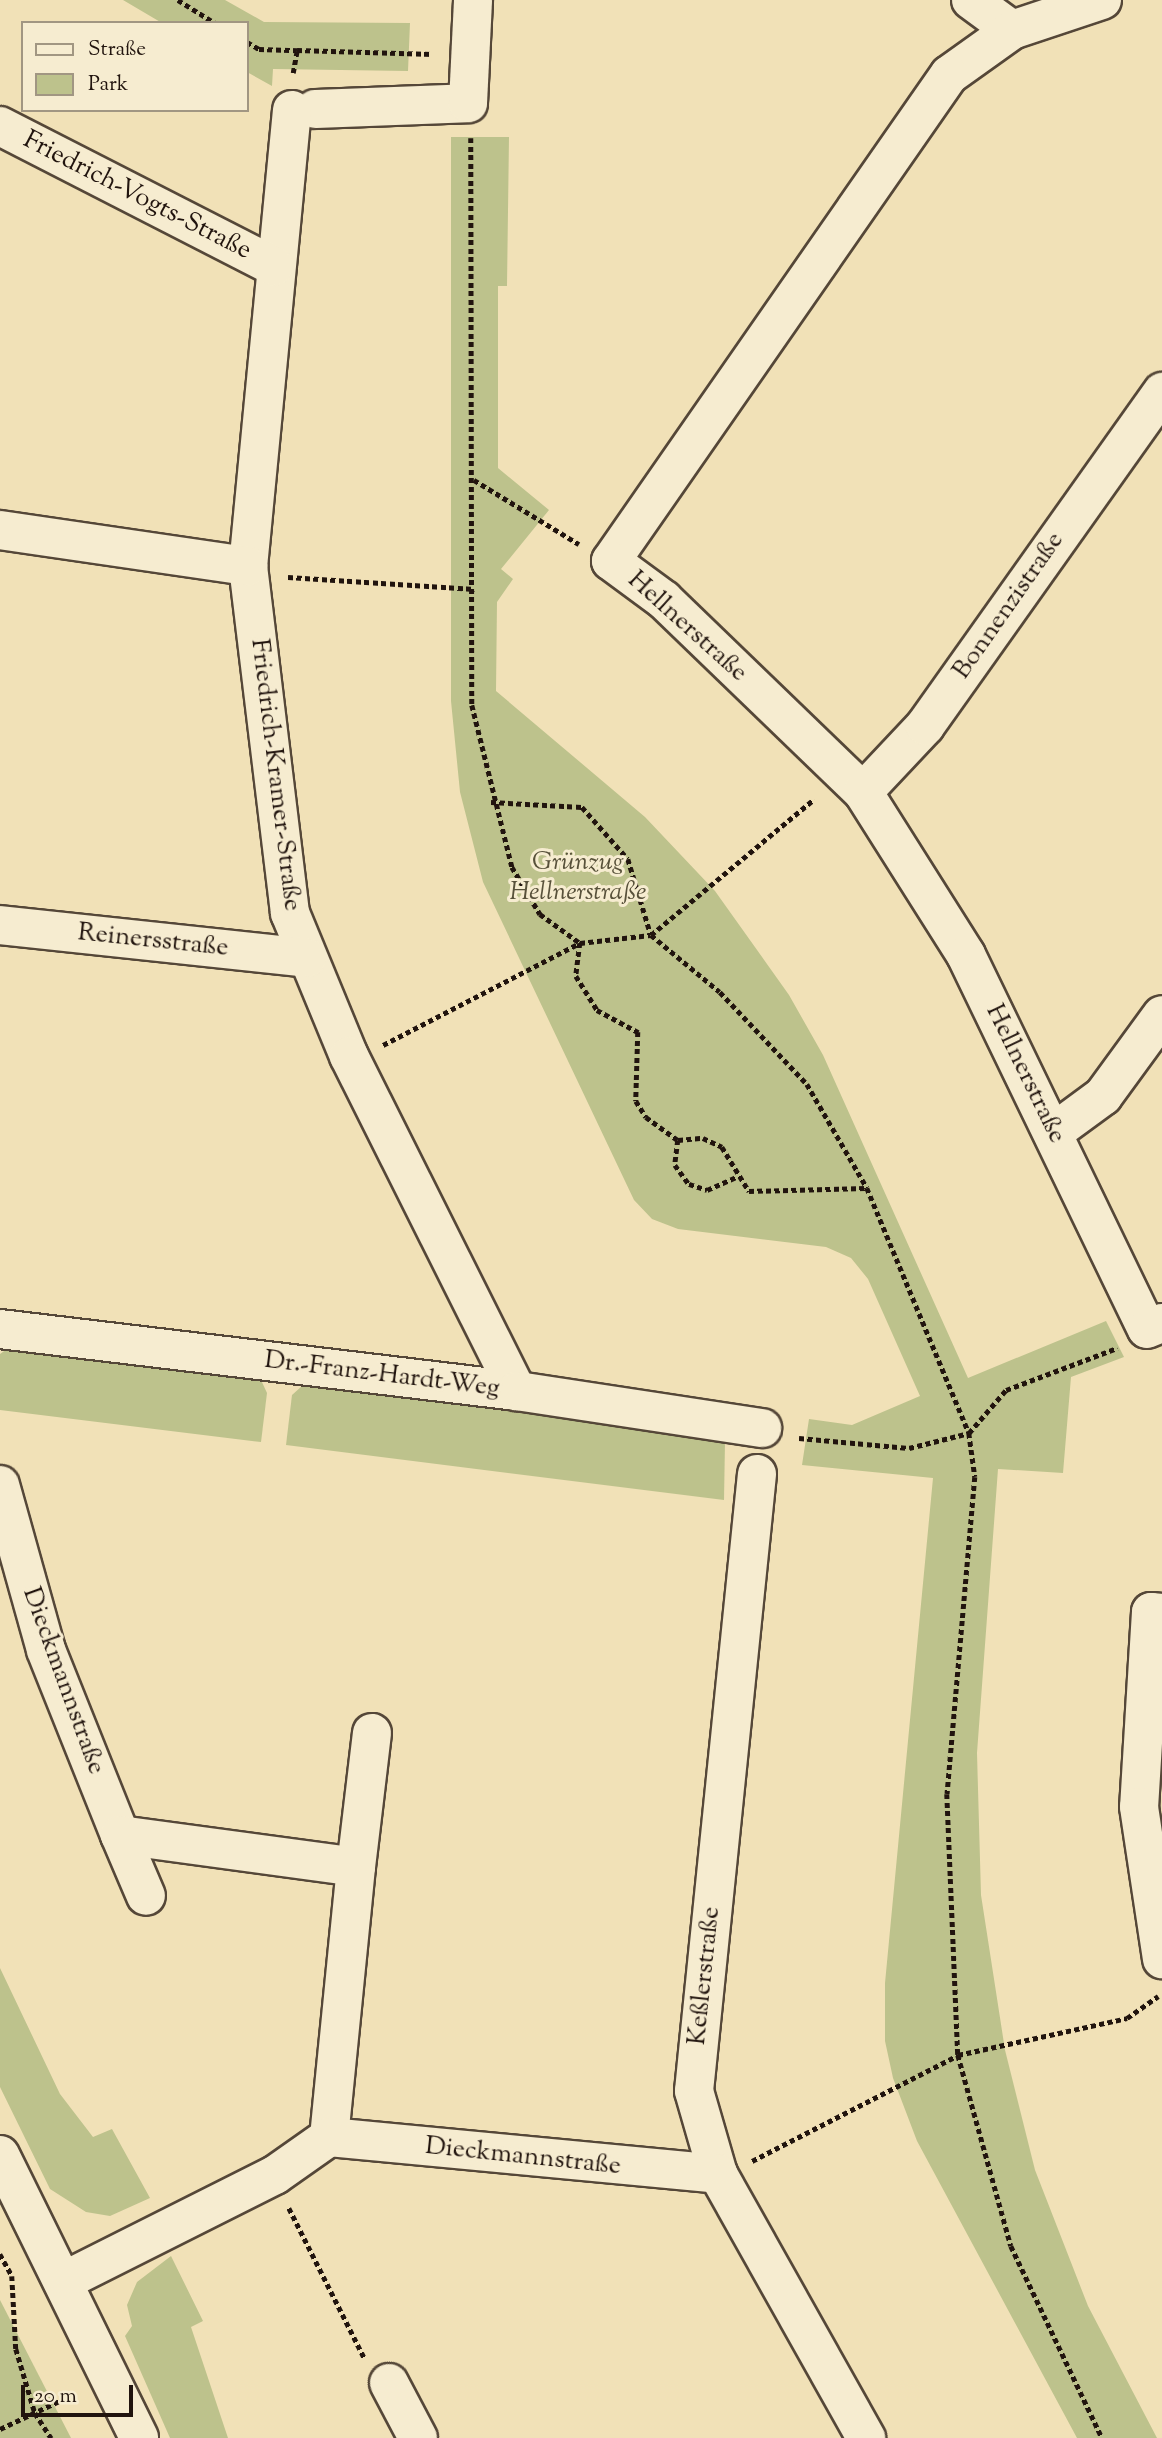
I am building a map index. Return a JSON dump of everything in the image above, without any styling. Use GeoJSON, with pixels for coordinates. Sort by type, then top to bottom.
{"type":"FeatureCollection","features":[{"type":"Feature","properties":{"kind":"street"},"geometry":{"type":"LineString","coordinates":[[303,110],[468,103],[473,53],[473,0]]}},
{"type":"Feature","properties":{"kind":"street"},"geometry":{"type":"LineString","coordinates":[[971,0],[1012,30]]}},
{"type":"Feature","properties":{"kind":"street","name":"Hellnerstraße"},"geometry":{"type":"LineString","coordinates":[[1102,0],[1012,30],[948,75],[611,561],[664,600],[863,792],[966,956],[1155,1326]]}},
{"type":"Feature","properties":{"kind":"street","name":"Friedrich-Kramer-Straße"},"geometry":{"type":"LineString","coordinates":[[303,110],[274,266],[248,566],[290,914],[349,1056],[517,1391]]}},
{"type":"Feature","properties":{"kind":"street","name":"Friedrich-Vogts-Straße"},"geometry":{"type":"LineString","coordinates":[[0,126],[274,266]]}},
{"type":"Feature","properties":{"kind":"street","name":"Bonnenzistraße"},"geometry":{"type":"LineString","coordinates":[[863,792],[925,726],[1157,406]]}},
{"type":"Feature","properties":{"kind":"street"},"geometry":{"type":"LineString","coordinates":[[0,530],[248,566]]}},
{"type":"Feature","properties":{"kind":"street","name":"Reinersstraße"},"geometry":{"type":"LineString","coordinates":[[0,925],[307,958]]}},
{"type":"Feature","properties":{"kind":"street"},"geometry":{"type":"LineString","coordinates":[[1054,1132],[1104,1096],[1162,1015]]}},
{"type":"Feature","properties":{"kind":"street","name":"Dr.-Franz-Hardt-Weg"},"geometry":{"type":"LineString","coordinates":[[0,1329],[517,1391],[762,1428]]}},
{"type":"Feature","properties":{"kind":"street","name":"Keßlerstraße"},"geometry":{"type":"LineString","coordinates":[[757,1474],[694,2091],[718,2174],[866,2438]]}},
{"type":"Feature","properties":{"kind":"street","name":"Dieckmannstraße"},"geometry":{"type":"LineString","coordinates":[[0,1485],[46,1650],[146,1896]]}},
{"type":"Feature","properties":{"kind":"street"},"geometry":{"type":"LineString","coordinates":[[1162,1613],[1151,1612],[1139,1807],[1162,1959]]}},
{"type":"Feature","properties":{"kind":"street"},"geometry":{"type":"LineString","coordinates":[[64,2281],[275,2175],[328,2137],[372,1733]]}},
{"type":"Feature","properties":{"kind":"street"},"geometry":{"type":"LineString","coordinates":[[120,1835],[356,1867]]}},
{"type":"Feature","properties":{"kind":"street","name":"Dieckmannstraße"},"geometry":{"type":"LineString","coordinates":[[328,2137],[718,2174]]}},
{"type":"Feature","properties":{"kind":"street"},"geometry":{"type":"LineString","coordinates":[[0,2155],[139,2438]]}},
{"type":"Feature","properties":{"kind":"street"},"geometry":{"type":"LineString","coordinates":[[389,2384],[418,2438]]}},
{"type":"Feature","properties":{"kind":"path"},"geometry":{"type":"LineString","coordinates":[[178,0],[212,21]]}},
{"type":"Feature","properties":{"kind":"path"},"geometry":{"type":"LineString","coordinates":[[248,43],[260,49],[473,53]]}},
{"type":"Feature","properties":{"kind":"path"},"geometry":{"type":"LineString","coordinates":[[297,50],[303,110]]}},
{"type":"Feature","properties":{"kind":"path"},"geometry":{"type":"LineString","coordinates":[[468,103],[475,589],[471,705],[491,802],[512,867],[540,914],[580,943]]}},
{"type":"Feature","properties":{"kind":"path"},"geometry":{"type":"LineString","coordinates":[[474,480],[611,561]]}},
{"type":"Feature","properties":{"kind":"path"},"geometry":{"type":"LineString","coordinates":[[248,566],[307,582],[475,589]]}},
{"type":"Feature","properties":{"kind":"path"},"geometry":{"type":"LineString","coordinates":[[349,1056],[388,1044],[580,943],[651,935],[812,800],[863,792]]}},
{"type":"Feature","properties":{"kind":"path"},"geometry":{"type":"LineString","coordinates":[[491,802],[582,807],[628,859],[651,935],[720,992],[807,1084],[867,1188],[970,1433],[975,1477],[947,1794],[957,2055],[1011,2246],[1102,2438]]}},
{"type":"Feature","properties":{"kind":"path"},"geometry":{"type":"LineString","coordinates":[[580,943],[576,976],[597,1010],[638,1032],[636,1101],[678,1140],[703,1138],[722,1147],[736,1177],[749,1191],[867,1188]]}},
{"type":"Feature","properties":{"kind":"path"},"geometry":{"type":"LineString","coordinates":[[678,1140],[675,1166],[689,1184],[707,1190],[736,1177]]}},
{"type":"Feature","properties":{"kind":"path"},"geometry":{"type":"LineString","coordinates":[[762,1428],[817,1443],[909,1448],[970,1433],[1006,1390],[1111,1351],[1155,1326]]}},
{"type":"Feature","properties":{"kind":"path"},"geometry":{"type":"LineString","coordinates":[[718,2174],[957,2055],[1127,2018],[1162,1994]]}},
{"type":"Feature","properties":{"kind":"path"},"geometry":{"type":"LineString","coordinates":[[275,2175],[370,2369],[389,2384]]}},
{"type":"Feature","properties":{"kind":"path"},"geometry":{"type":"LineString","coordinates":[[0,2254],[12,2276],[16,2349],[34,2413],[51,2438]]}},
{"type":"Feature","properties":{"kind":"path"},"geometry":{"type":"LineString","coordinates":[[0,2429],[34,2413]]}},
{"type":"Feature","properties":{"kind":"green space"},"geometry":{"type":"Polygon","coordinates":[[[123,0],[225,0],[264,22],[410,23],[408,71],[273,69],[272,86],[248,73],[248,21],[159,21],[123,0]]]}},
{"type":"Feature","properties":{"kind":"green space","name":"Grünzug Hellnerstraße"},"geometry":{"type":"Polygon","coordinates":[[[451,137],[509,137],[507,286],[498,286],[498,468],[549,510],[501,569],[513,579],[497,602],[496,691],[645,817],[715,891],[789,995],[823,1055],[968,1378],[1106,1321],[1124,1357],[1071,1377],[1063,1473],[998,1469],[977,1753],[981,1895],[1005,2050],[1035,2170],[1088,2306],[1157,2438],[1077,2438],[917,2141],[893,2078],[885,2041],[885,1983],[933,1478],[802,1465],[809,1419],[852,1425],[920,1396],[868,1279],[851,1258],[826,1247],[678,1229],[652,1219],[634,1200],[483,882],[460,792],[451,701],[451,137]]]}},
{"type":"Feature","properties":{"kind":"green space"},"geometry":{"type":"Polygon","coordinates":[[[7,1349],[261,1380],[267,1393],[261,1442],[0,1410],[0,1354],[7,1349]]]}},
{"type":"Feature","properties":{"kind":"green space"},"geometry":{"type":"Polygon","coordinates":[[[302,1386],[708,1435],[725,1442],[724,1500],[286,1445],[292,1395],[302,1386]]]}},
{"type":"Feature","properties":{"kind":"green space"},"geometry":{"type":"Polygon","coordinates":[[[0,1968],[60,2094],[93,2137],[112,2129],[150,2198],[110,2216],[86,2212],[50,2189],[0,2087],[0,1968]]]}},
{"type":"Feature","properties":{"kind":"green space"},"geometry":{"type":"Polygon","coordinates":[[[171,2256],[203,2321],[191,2327],[228,2438],[170,2438],[125,2336],[132,2326],[127,2305],[137,2282],[171,2256]]]}},
{"type":"Feature","properties":{"kind":"green space"},"geometry":{"type":"Polygon","coordinates":[[[0,2300],[71,2438],[0,2438],[0,2300]]]}}]}
